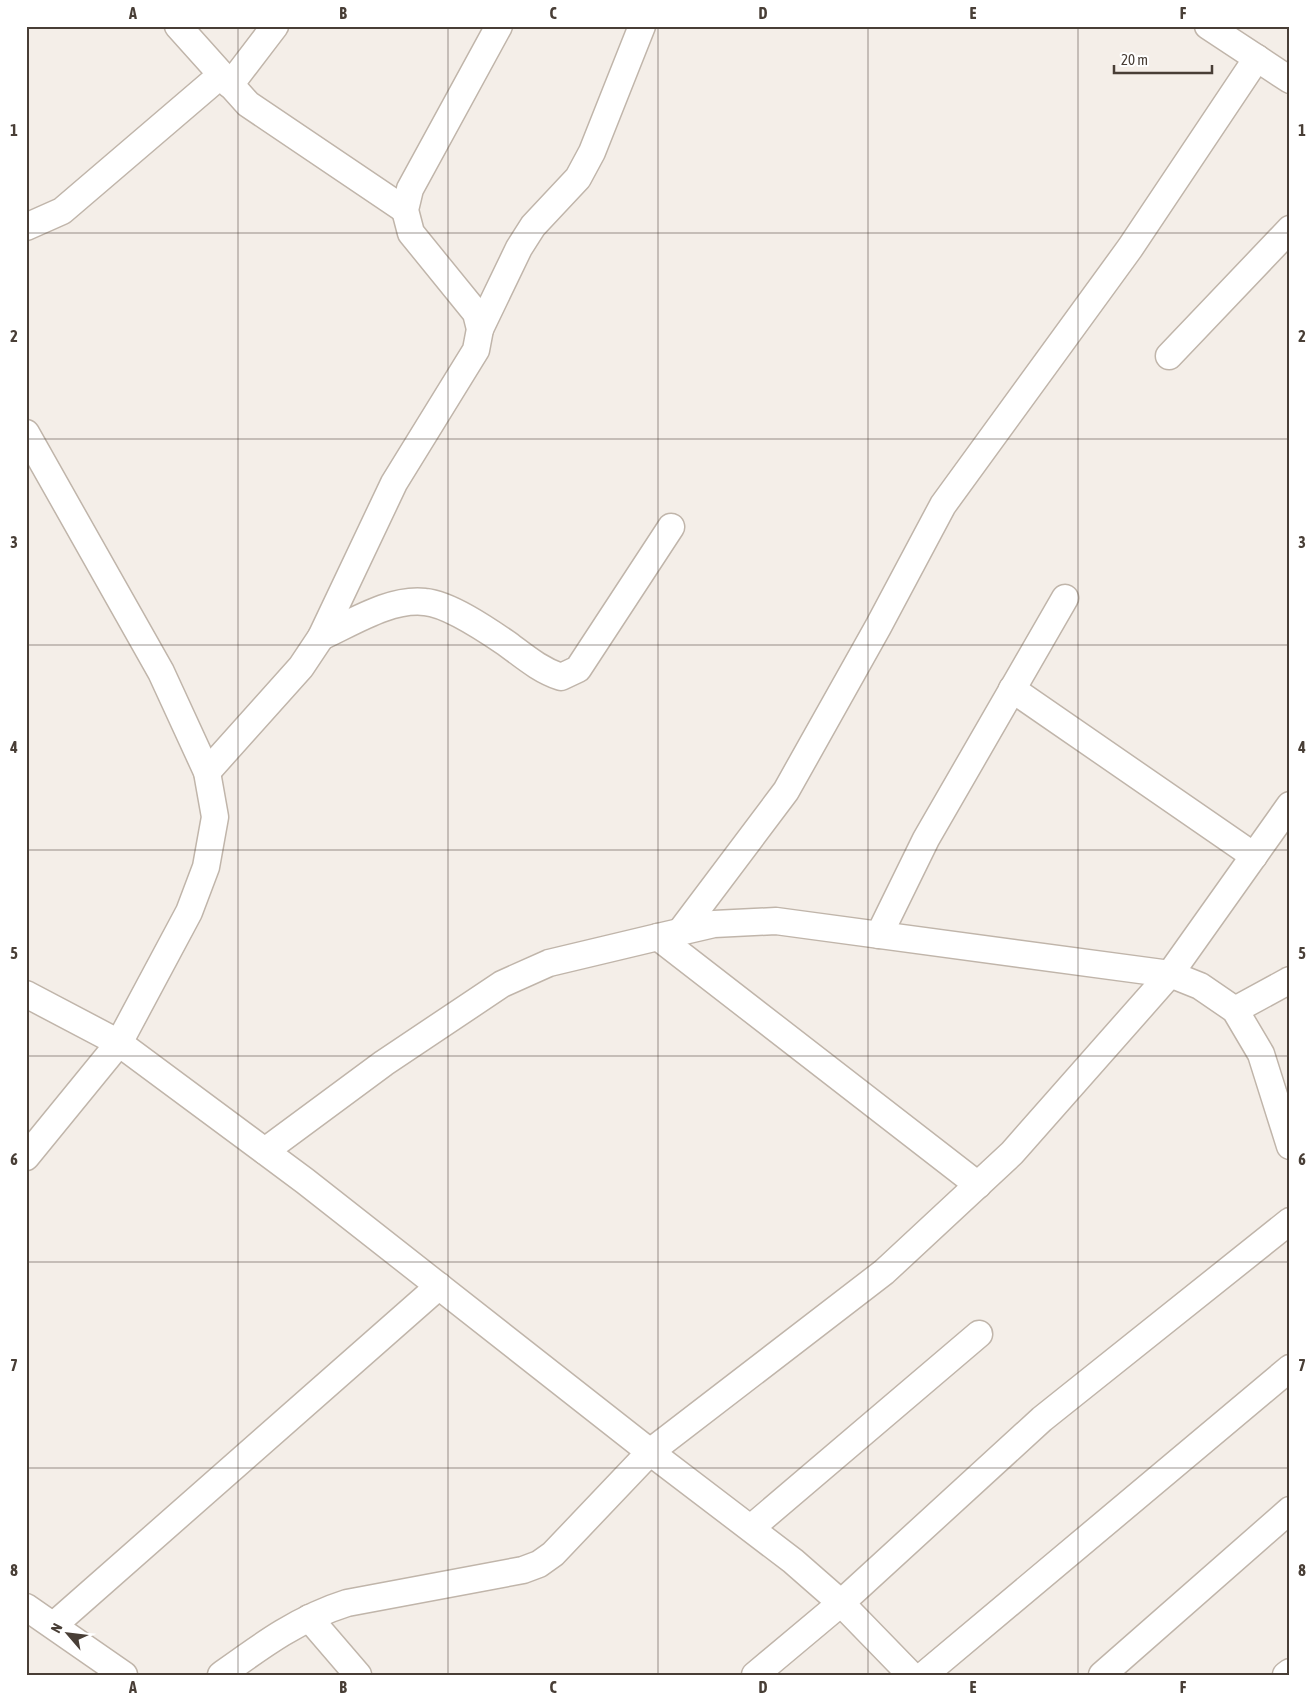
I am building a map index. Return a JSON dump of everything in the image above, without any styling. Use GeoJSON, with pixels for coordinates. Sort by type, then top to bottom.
{"type":"FeatureCollection","features":[{"type":"Feature","properties":{"kind":"street"},"geometry":{"type":"LineString","coordinates":[[178,26],[248,104],[273,123],[405,210]]}},
{"type":"Feature","properties":{"kind":"street"},"geometry":{"type":"LineString","coordinates":[[26,227],[62,211],[225,80],[275,26]]}},
{"type":"Feature","properties":{"kind":"street"},"geometry":{"type":"LineString","coordinates":[[480,329],[476,313],[411,233],[405,210],[410,188],[499,26]]}},
{"type":"Feature","properties":{"kind":"street"},"geometry":{"type":"LineString","coordinates":[[207,772],[301,667],[321,637],[394,483],[476,350],[480,329],[519,248],[533,226],[559,201],[592,152],[642,26]]}},
{"type":"Feature","properties":{"kind":"street"},"geometry":{"type":"LineString","coordinates":[[1208,26],[1234,33],[1257,58],[1290,80]]}},
{"type":"Feature","properties":{"kind":"street"},"geometry":{"type":"LineString","coordinates":[[669,935],[786,791],[878,627],[943,505],[1130,248],[1257,58]]}},
{"type":"Feature","properties":{"kind":"street"},"geometry":{"type":"LineString","coordinates":[[1170,356],[1290,229]]}},
{"type":"Feature","properties":{"kind":"street"},"geometry":{"type":"LineString","coordinates":[[26,433],[161,672],[207,772],[215,817],[206,867],[189,912],[119,1043],[26,1157]]}},
{"type":"Feature","properties":{"kind":"street"},"geometry":{"type":"LineString","coordinates":[[321,637],[384,609],[408,603],[425,602],[445,607],[505,642],[544,671],[561,677],[578,669],[671,527]]}},
{"type":"Feature","properties":{"kind":"street"},"geometry":{"type":"LineString","coordinates":[[879,934],[926,839],[1065,598]]}},
{"type":"Feature","properties":{"kind":"street"},"geometry":{"type":"LineString","coordinates":[[1012,689],[1254,856]]}},
{"type":"Feature","properties":{"kind":"street"},"geometry":{"type":"LineString","coordinates":[[221,1675],[278,1634],[309,1618],[347,1603],[523,1570],[539,1564],[554,1554],[650,1452],[884,1272],[1012,1153],[1170,974],[1290,805]]}},
{"type":"Feature","properties":{"kind":"street"},"geometry":{"type":"LineString","coordinates":[[265,1151],[384,1063],[502,984],[549,963],[714,924],[776,921],[1170,974],[1200,986],[1236,1010],[1262,1054],[1290,1146]]}},
{"type":"Feature","properties":{"kind":"street"},"geometry":{"type":"LineString","coordinates":[[669,935],[978,1185]]}},
{"type":"Feature","properties":{"kind":"street"},"geometry":{"type":"LineString","coordinates":[[1236,1010],[1290,980]]}},
{"type":"Feature","properties":{"kind":"street"},"geometry":{"type":"LineString","coordinates":[[26,994],[119,1043],[265,1151],[650,1452],[751,1528],[841,1603],[910,1675]]}},
{"type":"Feature","properties":{"kind":"street"},"geometry":{"type":"LineString","coordinates":[[756,1675],[841,1603],[1042,1419],[1290,1221]]}},
{"type":"Feature","properties":{"kind":"street"},"geometry":{"type":"LineString","coordinates":[[54,1625],[439,1286]]}},
{"type":"Feature","properties":{"kind":"street"},"geometry":{"type":"LineString","coordinates":[[751,1528],[979,1334]]}},
{"type":"Feature","properties":{"kind":"street"},"geometry":{"type":"LineString","coordinates":[[924,1675],[1290,1368]]}},
{"type":"Feature","properties":{"kind":"street"},"geometry":{"type":"LineString","coordinates":[[1102,1675],[1290,1510]]}},
{"type":"Feature","properties":{"kind":"street"},"geometry":{"type":"LineString","coordinates":[[26,1607],[124,1675]]}},
{"type":"Feature","properties":{"kind":"street"},"geometry":{"type":"LineString","coordinates":[[309,1618],[358,1675]]}},
{"type":"Feature","properties":{"kind":"street"},"geometry":{"type":"LineString","coordinates":[[1286,1675],[1290,1672]]}}]}
